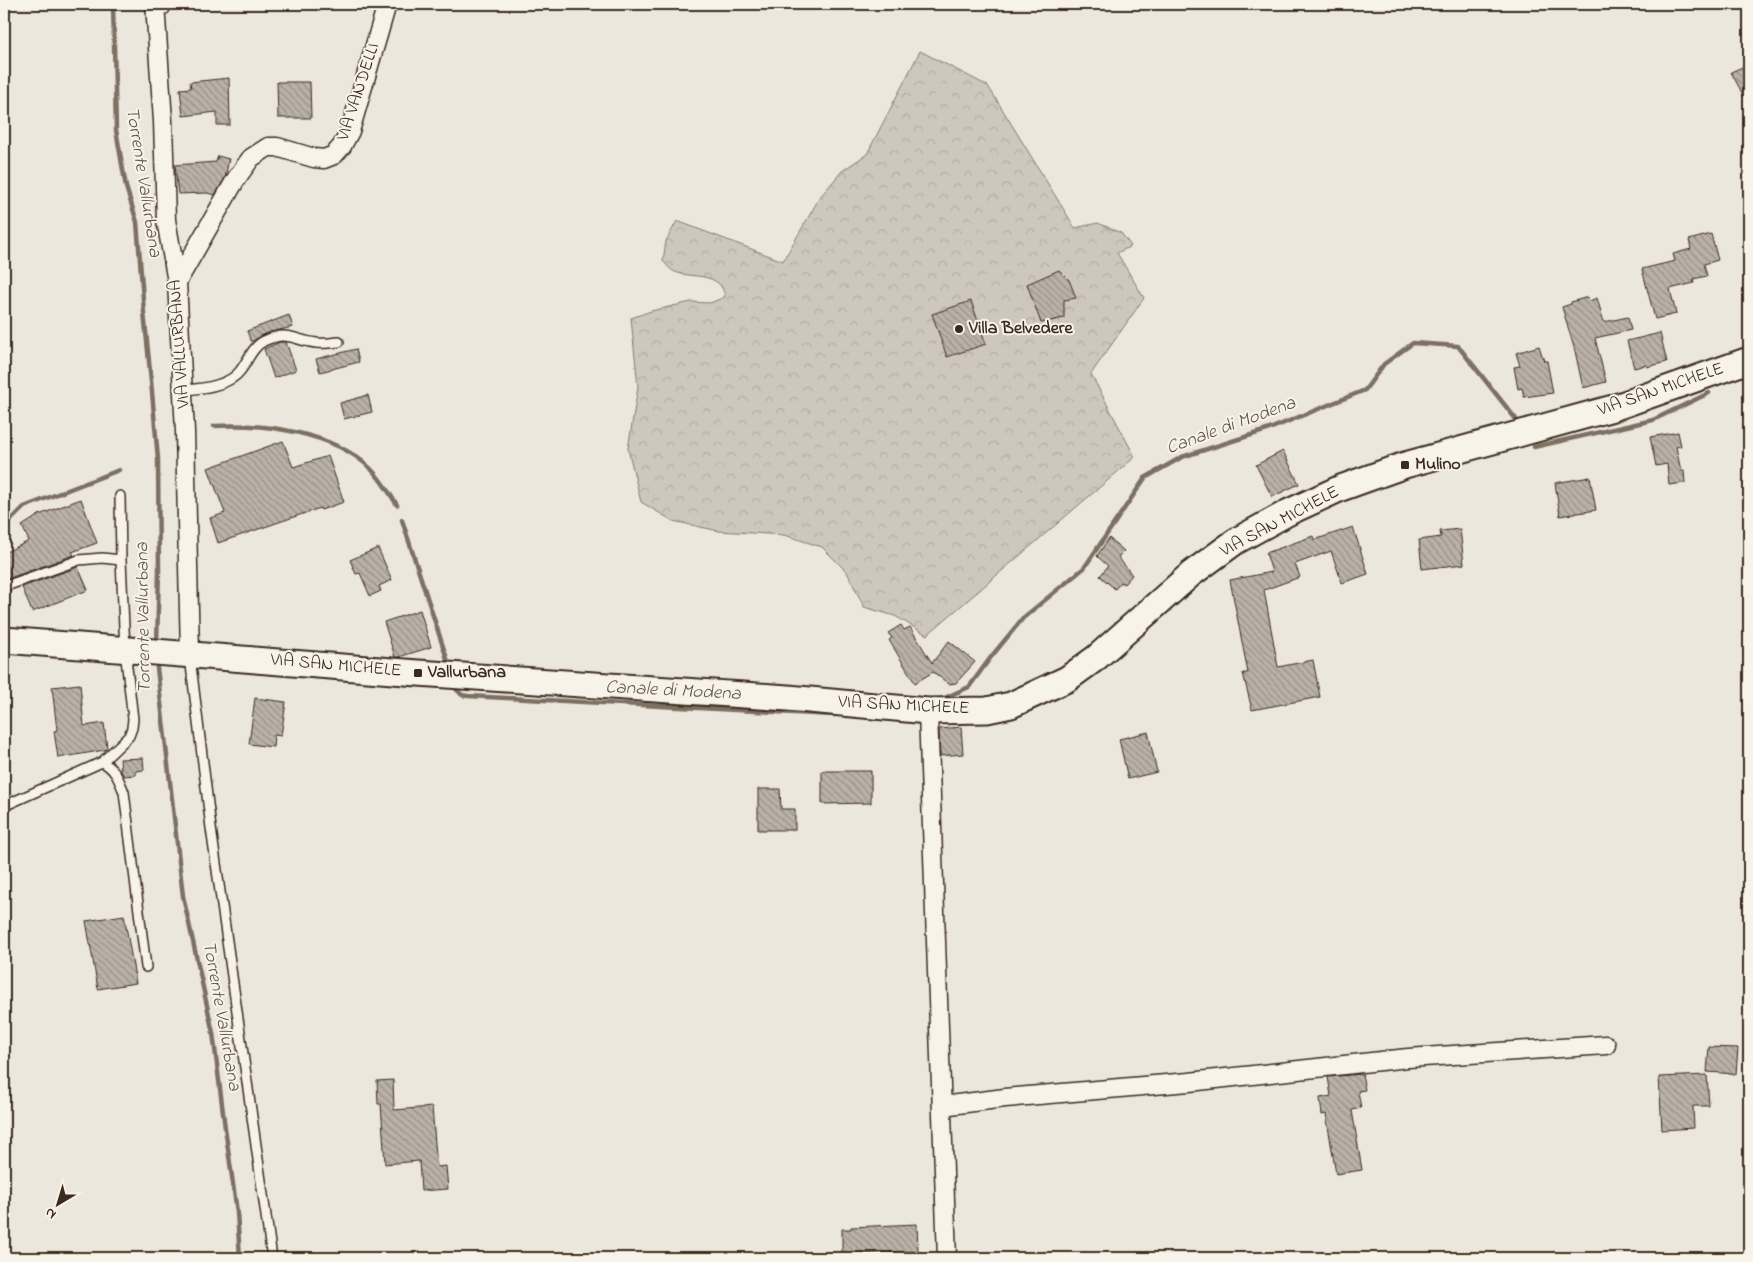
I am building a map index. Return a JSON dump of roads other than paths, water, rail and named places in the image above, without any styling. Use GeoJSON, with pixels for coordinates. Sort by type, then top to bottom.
{"type":"FeatureCollection","features":[{"type":"Feature","properties":{"kind":"main road","name":"VIA SAN MICHELE"},"geometry":{"type":"LineString","coordinates":[[4,640],[418,673],[788,698],[928,711],[987,710],[1011,705],[1067,679],[1096,658],[1190,574],[1236,541],[1289,512],[1342,488],[1414,463],[1613,408],[1749,360]]}},
{"type":"Feature","properties":{"kind":"street","name":"VIA VANDELLI"},"geometry":{"type":"LineString","coordinates":[[177,282],[236,179],[251,158],[268,147],[277,147],[314,158],[324,159],[334,155],[342,146],[350,131],[387,4]]}},
{"type":"Feature","properties":{"kind":"street","name":"VIA VALLURBANA"},"geometry":{"type":"LineString","coordinates":[[162,6],[166,220],[177,282],[183,390],[183,654]]}},
{"type":"Feature","properties":{"kind":"street"},"geometry":{"type":"LineString","coordinates":[[928,711],[947,1258]]}},
{"type":"Feature","properties":{"kind":"street"},"geometry":{"type":"LineString","coordinates":[[942,1106],[1005,1098],[1190,1082],[1408,1058],[1606,1045]]}},
{"type":"Feature","properties":{"kind":"lane"},"geometry":{"type":"LineString","coordinates":[[183,390],[202,388],[234,377],[240,372],[256,346],[283,335],[315,343],[338,342]]}},
{"type":"Feature","properties":{"kind":"lane"},"geometry":{"type":"LineString","coordinates":[[4,806],[102,762],[129,736],[132,728],[132,650],[120,560],[120,496]]}},
{"type":"Feature","properties":{"kind":"lane"},"geometry":{"type":"LineString","coordinates":[[4,588],[79,560],[102,558],[120,560]]}},
{"type":"Feature","properties":{"kind":"lane"},"geometry":{"type":"LineString","coordinates":[[183,654],[211,828],[272,1258]]}},
{"type":"Feature","properties":{"kind":"lane"},"geometry":{"type":"LineString","coordinates":[[102,762],[109,765],[114,771],[124,792],[146,967]]}},
{"type":"Feature","properties":{"kind":"waterway","name":"Torrente Vallurbana"},"geometry":{"type":"LineString","coordinates":[[113,4],[116,130],[126,187],[137,222],[158,459],[159,571],[157,644]]}},
{"type":"Feature","properties":{"kind":"waterway","name":"Canale di Modena"},"geometry":{"type":"LineString","coordinates":[[940,700],[969,687],[1023,618],[1084,568],[1145,478],[1182,457],[1267,430],[1365,390],[1384,364],[1413,343],[1458,346],[1519,423]]}},
{"type":"Feature","properties":{"kind":"waterway","name":"Canale di Modena"},"geometry":{"type":"LineString","coordinates":[[1534,447],[1653,420],[1709,393]]}},
{"type":"Feature","properties":{"kind":"waterway","name":"Canale di Modena"},"geometry":{"type":"LineString","coordinates":[[214,426],[233,425],[275,428],[317,438],[337,446],[355,456],[370,468],[397,505]]}},
{"type":"Feature","properties":{"kind":"waterway","name":"Canale di Modena"},"geometry":{"type":"LineString","coordinates":[[4,527],[24,507],[119,470]]}},
{"type":"Feature","properties":{"kind":"waterway","name":"Canale di Modena"},"geometry":{"type":"LineString","coordinates":[[402,520],[449,665]]}},
{"type":"Feature","properties":{"kind":"waterway","name":"Torrente Vallurbana"},"geometry":{"type":"LineString","coordinates":[[156,659],[183,896],[213,1033],[237,1212],[240,1258]]}},
{"type":"Feature","properties":{"kind":"waterway","name":"Canale di Modena"},"geometry":{"type":"LineString","coordinates":[[455,688],[462,695],[468,696],[834,715]]}},
{"type":"Feature","properties":{"kind":"place","name":"Villa Belvedere"},"geometry":{"type":"Point","coordinates":[959,329]}},
{"type":"Feature","properties":{"kind":"place","name":"Mulino"},"geometry":{"type":"Point","coordinates":[1405,465]}},
{"type":"Feature","properties":{"kind":"place","name":"Vallurbana"},"geometry":{"type":"Point","coordinates":[418,673]}}]}
